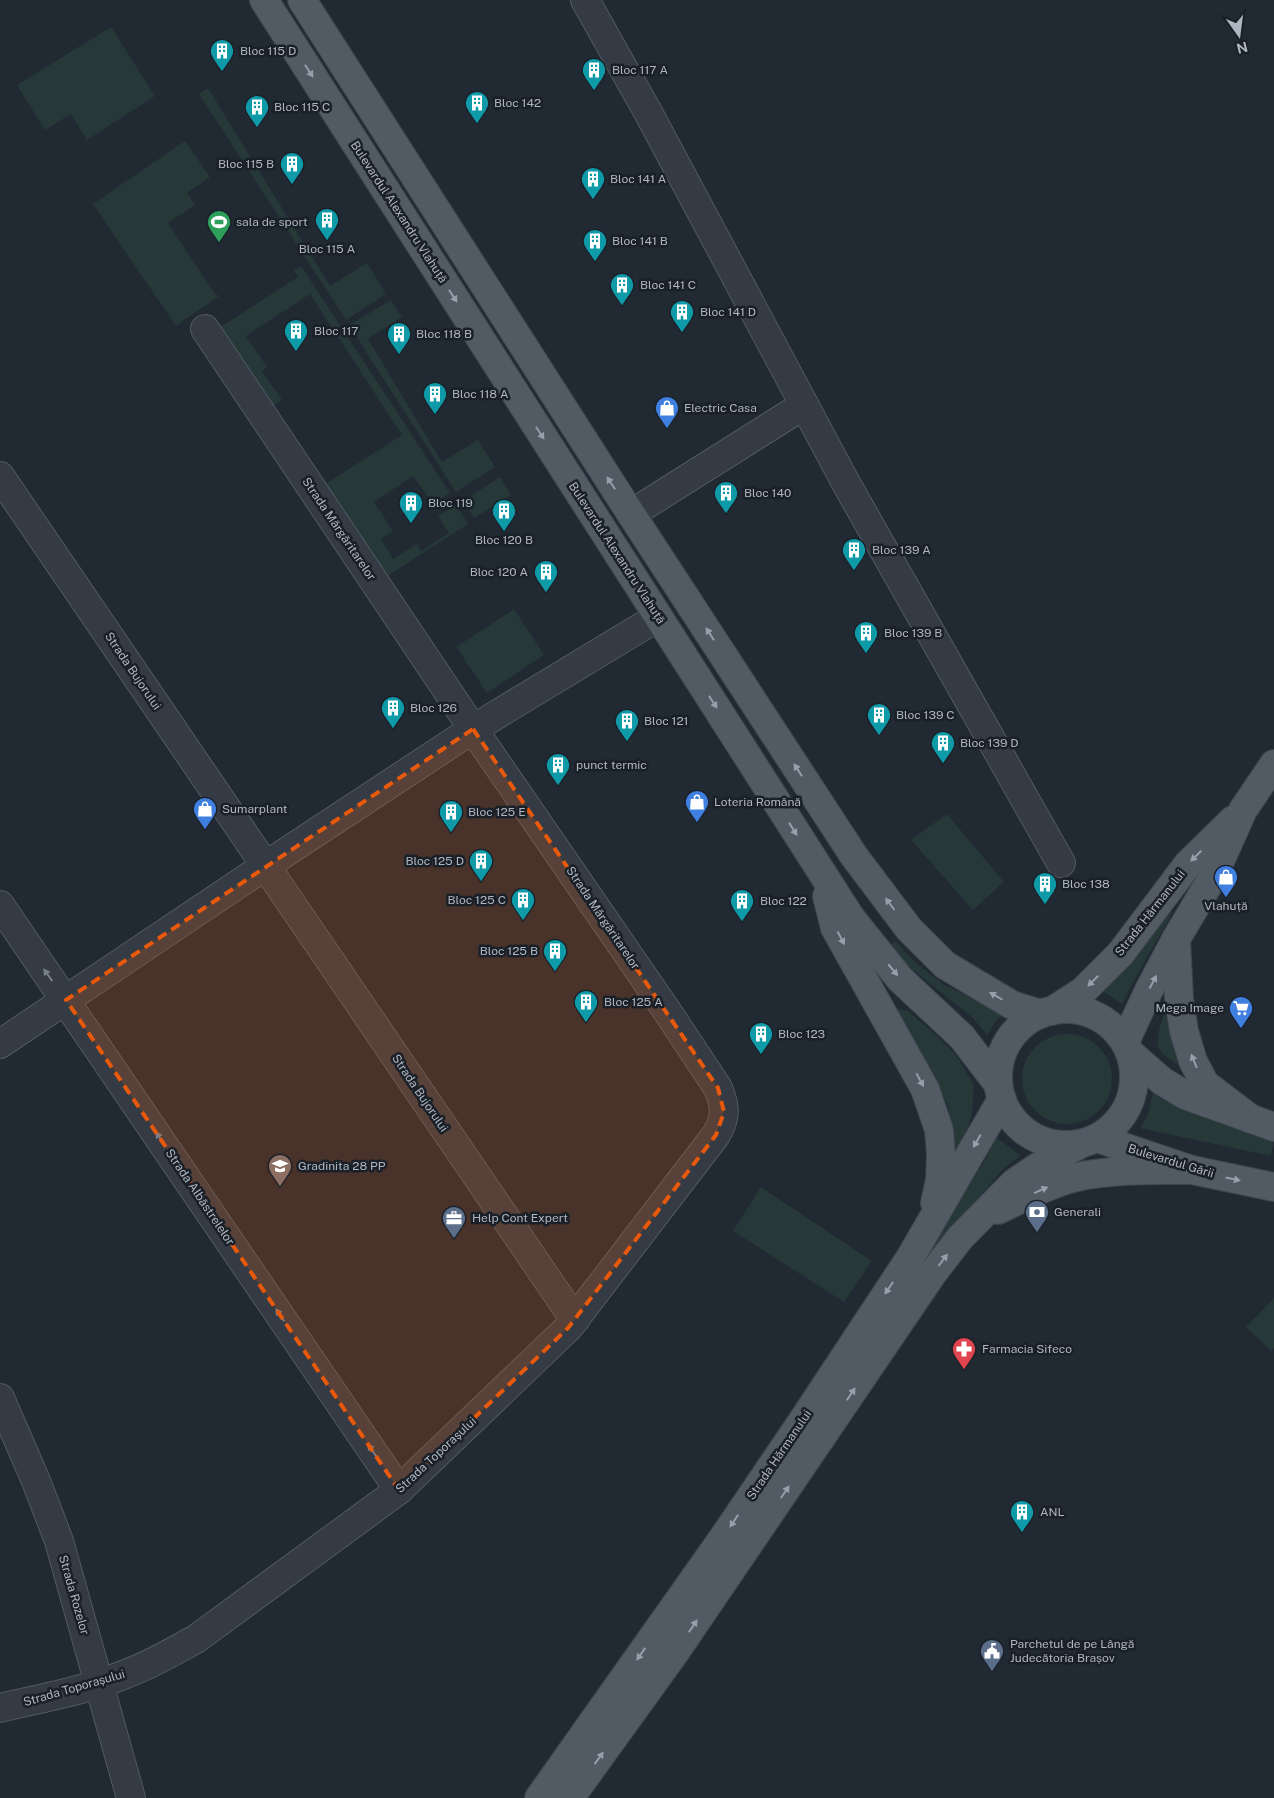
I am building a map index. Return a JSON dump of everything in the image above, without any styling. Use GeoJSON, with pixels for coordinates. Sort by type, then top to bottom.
{"type":"FeatureCollection","features":[{"type":"Feature","properties":{"kind":"main road","name":"Bulevardul Alexandru Vlahuță"},"geometry":{"type":"LineString","coordinates":[[264,0],[851,918],[900,979],[962,1037],[1000,1091]]}},
{"type":"Feature","properties":{"kind":"main road"},"geometry":{"type":"LineString","coordinates":[[302,0],[631,514],[854,856],[909,930],[952,969],[1012,1005],[1046,1013]]}},
{"type":"Feature","properties":{"kind":"main road","name":"Strada Hărmanului"},"geometry":{"type":"LineString","coordinates":[[1127,1047],[1149,990],[1176,939],[1214,875],[1243,810],[1274,764]]}},
{"type":"Feature","properties":{"kind":"main road","name":"Strada Hărmanului"},"geometry":{"type":"LineString","coordinates":[[1046,1013],[1083,991],[1121,952],[1188,864],[1243,810]]}},
{"type":"Feature","properties":{"kind":"main road"},"geometry":{"type":"LineString","coordinates":[[822,875],[835,928],[925,1089],[939,1130],[940,1180],[925,1232]]}},
{"type":"Feature","properties":{"kind":"main road"},"geometry":{"type":"LineString","coordinates":[[1176,939],[1178,999],[1184,1031],[1193,1061],[1205,1084],[1263,1123]]}},
{"type":"Feature","properties":{"kind":"main road"},"geometry":{"type":"LineString","coordinates":[[1127,1047],[1134,1067],[1132,1097],[1126,1111],[1117,1123],[1088,1141],[1059,1145],[1040,1140],[1024,1130],[1010,1116],[1000,1091],[999,1069],[1002,1055],[1008,1042],[1017,1030],[1028,1021],[1046,1013],[1063,1010],[1081,1011],[1098,1017],[1113,1028],[1127,1047],[1162,1081],[1185,1095],[1263,1123]]}},
{"type":"Feature","properties":{"kind":"main road","name":"Strada Hărmanului"},"geometry":{"type":"LineString","coordinates":[[538,1798],[723,1538],[801,1423],[925,1232],[1000,1091]]}},
{"type":"Feature","properties":{"kind":"main road","name":"Strada Hărmanului"},"geometry":{"type":"LineString","coordinates":[[570,1798],[676,1651],[933,1273],[960,1238],[1014,1183],[1036,1168],[1088,1141]]}},
{"type":"Feature","properties":{"kind":"main road","name":"Bulevardul Gării"},"geometry":{"type":"LineString","coordinates":[[1088,1141],[1192,1170],[1274,1187]]}},
{"type":"Feature","properties":{"kind":"main road"},"geometry":{"type":"LineString","coordinates":[[980,1217],[1050,1186],[1076,1178],[1114,1172],[1192,1170]]}},
{"type":"Feature","properties":{"kind":"street"},"geometry":{"type":"LineString","coordinates":[[585,0],[649,114],[847,485],[1061,863]]}},
{"type":"Feature","properties":{"kind":"street","name":"Strada Mărgăritarelor"},"geometry":{"type":"LineString","coordinates":[[205,329],[473,729],[672,1018],[718,1088],[724,1112]]}},
{"type":"Feature","properties":{"kind":"street"},"geometry":{"type":"LineString","coordinates":[[631,514],[804,405]]}},
{"type":"Feature","properties":{"kind":"street","name":"Strada Bujorului"},"geometry":{"type":"LineString","coordinates":[[0,476],[574,1320]]}},
{"type":"Feature","properties":{"kind":"street"},"geometry":{"type":"LineString","coordinates":[[0,1044],[473,729],[658,617]]}},
{"type":"Feature","properties":{"kind":"street","name":"Strada Albăstrelelor"},"geometry":{"type":"LineString","coordinates":[[0,905],[399,1490]]}},
{"type":"Feature","properties":{"kind":"street","name":"Strada Toporașului"},"geometry":{"type":"LineString","coordinates":[[0,1708],[62,1694],[123,1676],[160,1659],[196,1639],[399,1490],[442,1451],[568,1328],[716,1135],[723,1123],[724,1112]]}},
{"type":"Feature","properties":{"kind":"street","name":"Strada Rozelor"},"geometry":{"type":"LineString","coordinates":[[0,1398],[36,1480],[59,1541],[131,1798]]}},
{"type":"Feature","properties":{"kind":"highlighted area"},"geometry":{"type":"Polygon","coordinates":[[[473,729],[718,1088],[724,1112],[716,1135],[568,1328],[399,1490],[66,1000],[473,729]]]}},
{"type":"Feature","properties":{"kind":"shaded area"},"geometry":{"type":"Polygon","coordinates":[[[111,27],[155,96],[87,140],[71,114],[45,130],[17,85],[111,27]]]}},
{"type":"Feature","properties":{"kind":"shaded area"},"geometry":{"type":"Polygon","coordinates":[[[208,88],[330,286],[367,263],[386,294],[346,320],[199,94],[208,88]]]}},
{"type":"Feature","properties":{"kind":"shaded area"},"geometry":{"type":"Polygon","coordinates":[[[185,141],[210,177],[187,193],[195,205],[168,223],[215,294],[219,296],[176,326],[93,204],[185,141]]]}},
{"type":"Feature","properties":{"kind":"shaded area"},"geometry":{"type":"Polygon","coordinates":[[[301,266],[450,493],[433,504],[413,476],[374,502],[393,531],[381,539],[393,559],[417,544],[421,551],[449,533],[438,516],[456,505],[468,524],[389,575],[385,576],[324,485],[402,435],[310,294],[246,336],[267,367],[262,371],[282,400],[267,410],[213,332],[298,277],[294,270],[301,266]]]}},
{"type":"Feature","properties":{"kind":"shaded area"},"geometry":{"type":"Polygon","coordinates":[[[391,300],[402,317],[368,339],[442,462],[478,440],[495,467],[456,492],[349,325],[391,300]]]}},
{"type":"Feature","properties":{"kind":"shaded area"},"geometry":{"type":"Polygon","coordinates":[[[500,477],[511,495],[474,518],[463,501],[500,477]]]}},
{"type":"Feature","properties":{"kind":"shaded area"},"geometry":{"type":"Polygon","coordinates":[[[514,609],[544,655],[487,693],[457,648],[450,651],[514,609]]]}},
{"type":"Feature","properties":{"kind":"shaded area"},"geometry":{"type":"Polygon","coordinates":[[[947,814],[1004,882],[973,910],[911,840],[947,814]]]}},
{"type":"Feature","properties":{"kind":"shaded area"},"geometry":{"type":"Polygon","coordinates":[[[1172,911],[1122,1004],[1100,989],[1123,969],[1172,911]]]}},
{"type":"Feature","properties":{"kind":"shaded area"},"geometry":{"type":"Polygon","coordinates":[[[895,941],[915,962],[943,984],[1003,1014],[987,1035],[973,1018],[912,969],[889,946],[895,941]]]}},
{"type":"Feature","properties":{"kind":"shaded area"},"geometry":{"type":"Polygon","coordinates":[[[1170,999],[1193,1073],[1168,1058],[1158,1046],[1159,1029],[1170,999]]]}},
{"type":"Feature","properties":{"kind":"shaded area"},"geometry":{"type":"Polygon","coordinates":[[[895,1008],[908,1011],[935,1034],[956,1055],[974,1085],[972,1113],[967,1131],[954,1149],[948,1105],[895,1008]]]}},
{"type":"Feature","properties":{"kind":"shaded area"},"geometry":{"type":"Polygon","coordinates":[[[1067,1034],[1084,1038],[1099,1047],[1108,1062],[1112,1079],[1108,1096],[1099,1111],[1084,1120],[1067,1124],[1050,1120],[1035,1111],[1026,1096],[1022,1079],[1026,1062],[1035,1047],[1050,1038],[1067,1034]]]}},
{"type":"Feature","properties":{"kind":"shaded area"},"geometry":{"type":"Polygon","coordinates":[[[1153,1092],[1274,1141],[1271,1156],[1140,1128],[1148,1115],[1153,1092]]]}},
{"type":"Feature","properties":{"kind":"shaded area"},"geometry":{"type":"Polygon","coordinates":[[[996,1137],[1021,1156],[1004,1168],[933,1251],[930,1249],[985,1160],[996,1137]]]}},
{"type":"Feature","properties":{"kind":"shaded area"},"geometry":{"type":"Polygon","coordinates":[[[761,1187],[872,1261],[844,1302],[733,1231],[761,1187]]]}},
{"type":"Feature","properties":{"kind":"shaded area"},"geometry":{"type":"Polygon","coordinates":[[[1274,1298],[1274,1348],[1271,1351],[1246,1327],[1274,1298]]]}},
{"type":"Feature","properties":{"kind":"place","name":"Bloc 115 D"},"geometry":{"type":"Point","coordinates":[222,72]}},
{"type":"Feature","properties":{"kind":"place","name":"Bloc 117 A"},"geometry":{"type":"Point","coordinates":[594,91]}},
{"type":"Feature","properties":{"kind":"place","name":"Bloc 142"},"geometry":{"type":"Point","coordinates":[477,124]}},
{"type":"Feature","properties":{"kind":"place","name":"Bloc 115 C"},"geometry":{"type":"Point","coordinates":[257,128]}},
{"type":"Feature","properties":{"kind":"place","name":"Bloc 115 B"},"geometry":{"type":"Point","coordinates":[292,185]}},
{"type":"Feature","properties":{"kind":"place","name":"Bloc 141 A"},"geometry":{"type":"Point","coordinates":[593,200]}},
{"type":"Feature","properties":{"kind":"place","name":"Bloc 115 A"},"geometry":{"type":"Point","coordinates":[327,241]}},
{"type":"Feature","properties":{"kind":"place","name":"sala de sport"},"geometry":{"type":"Point","coordinates":[219,243]}},
{"type":"Feature","properties":{"kind":"place","name":"Bloc 141 B"},"geometry":{"type":"Point","coordinates":[595,262]}},
{"type":"Feature","properties":{"kind":"place","name":"Bloc 141 C"},"geometry":{"type":"Point","coordinates":[622,306]}},
{"type":"Feature","properties":{"kind":"place","name":"Bloc 141 D"},"geometry":{"type":"Point","coordinates":[682,333]}},
{"type":"Feature","properties":{"kind":"place","name":"Bloc 117"},"geometry":{"type":"Point","coordinates":[296,352]}},
{"type":"Feature","properties":{"kind":"place","name":"Bloc 118 B"},"geometry":{"type":"Point","coordinates":[399,355]}},
{"type":"Feature","properties":{"kind":"place","name":"Bloc 118 A"},"geometry":{"type":"Point","coordinates":[435,415]}},
{"type":"Feature","properties":{"kind":"place","name":"Electric Casa"},"geometry":{"type":"Point","coordinates":[667,429]}},
{"type":"Feature","properties":{"kind":"place","name":"Bloc 140"},"geometry":{"type":"Point","coordinates":[726,514]}},
{"type":"Feature","properties":{"kind":"place","name":"Bloc 119"},"geometry":{"type":"Point","coordinates":[411,524]}},
{"type":"Feature","properties":{"kind":"place","name":"Bloc 120 B"},"geometry":{"type":"Point","coordinates":[504,532]}},
{"type":"Feature","properties":{"kind":"place","name":"Bloc 139 A"},"geometry":{"type":"Point","coordinates":[854,571]}},
{"type":"Feature","properties":{"kind":"place","name":"Bloc 120 A"},"geometry":{"type":"Point","coordinates":[546,593]}},
{"type":"Feature","properties":{"kind":"place","name":"Bloc 139 B"},"geometry":{"type":"Point","coordinates":[866,654]}},
{"type":"Feature","properties":{"kind":"place","name":"Bloc 126"},"geometry":{"type":"Point","coordinates":[393,729]}},
{"type":"Feature","properties":{"kind":"place","name":"Bloc 139 C"},"geometry":{"type":"Point","coordinates":[879,736]}},
{"type":"Feature","properties":{"kind":"place","name":"Bloc 121"},"geometry":{"type":"Point","coordinates":[627,742]}},
{"type":"Feature","properties":{"kind":"place","name":"Bloc 139 D"},"geometry":{"type":"Point","coordinates":[943,764]}},
{"type":"Feature","properties":{"kind":"place","name":"punct termic"},"geometry":{"type":"Point","coordinates":[558,786]}},
{"type":"Feature","properties":{"kind":"place","name":"Loteria Română"},"geometry":{"type":"Point","coordinates":[697,823]}},
{"type":"Feature","properties":{"kind":"place","name":"Sumarplant"},"geometry":{"type":"Point","coordinates":[205,830]}},
{"type":"Feature","properties":{"kind":"place","name":"Bloc 125 E"},"geometry":{"type":"Point","coordinates":[451,833]}},
{"type":"Feature","properties":{"kind":"place","name":"Bloc 125 D"},"geometry":{"type":"Point","coordinates":[481,882]}},
{"type":"Feature","properties":{"kind":"place","name":"Vlahuță"},"geometry":{"type":"Point","coordinates":[1226,898]}},
{"type":"Feature","properties":{"kind":"place","name":"Bloc 138"},"geometry":{"type":"Point","coordinates":[1045,905]}},
{"type":"Feature","properties":{"kind":"place","name":"Bloc 125 C"},"geometry":{"type":"Point","coordinates":[523,921]}},
{"type":"Feature","properties":{"kind":"place","name":"Bloc 122"},"geometry":{"type":"Point","coordinates":[742,922]}},
{"type":"Feature","properties":{"kind":"place","name":"Bloc 125 B"},"geometry":{"type":"Point","coordinates":[555,972]}},
{"type":"Feature","properties":{"kind":"place","name":"Bloc 125 A"},"geometry":{"type":"Point","coordinates":[586,1023]}},
{"type":"Feature","properties":{"kind":"place","name":"Mega Image"},"geometry":{"type":"Point","coordinates":[1241,1029]}},
{"type":"Feature","properties":{"kind":"place","name":"Bloc 123"},"geometry":{"type":"Point","coordinates":[761,1055]}},
{"type":"Feature","properties":{"kind":"place","name":"Gradinita 28 PP"},"geometry":{"type":"Point","coordinates":[280,1187]}},
{"type":"Feature","properties":{"kind":"place","name":"Generali"},"geometry":{"type":"Point","coordinates":[1037,1233]}},
{"type":"Feature","properties":{"kind":"place","name":"Help Cont Expert"},"geometry":{"type":"Point","coordinates":[454,1239]}},
{"type":"Feature","properties":{"kind":"place","name":"Farmacia Sifeco"},"geometry":{"type":"Point","coordinates":[964,1370]}},
{"type":"Feature","properties":{"kind":"place","name":"ANL"},"geometry":{"type":"Point","coordinates":[1022,1533]}},
{"type":"Feature","properties":{"kind":"place","name":"Parchetul de pe Lângă Judecătoria Brașov"},"geometry":{"type":"Point","coordinates":[992,1672]}}]}
